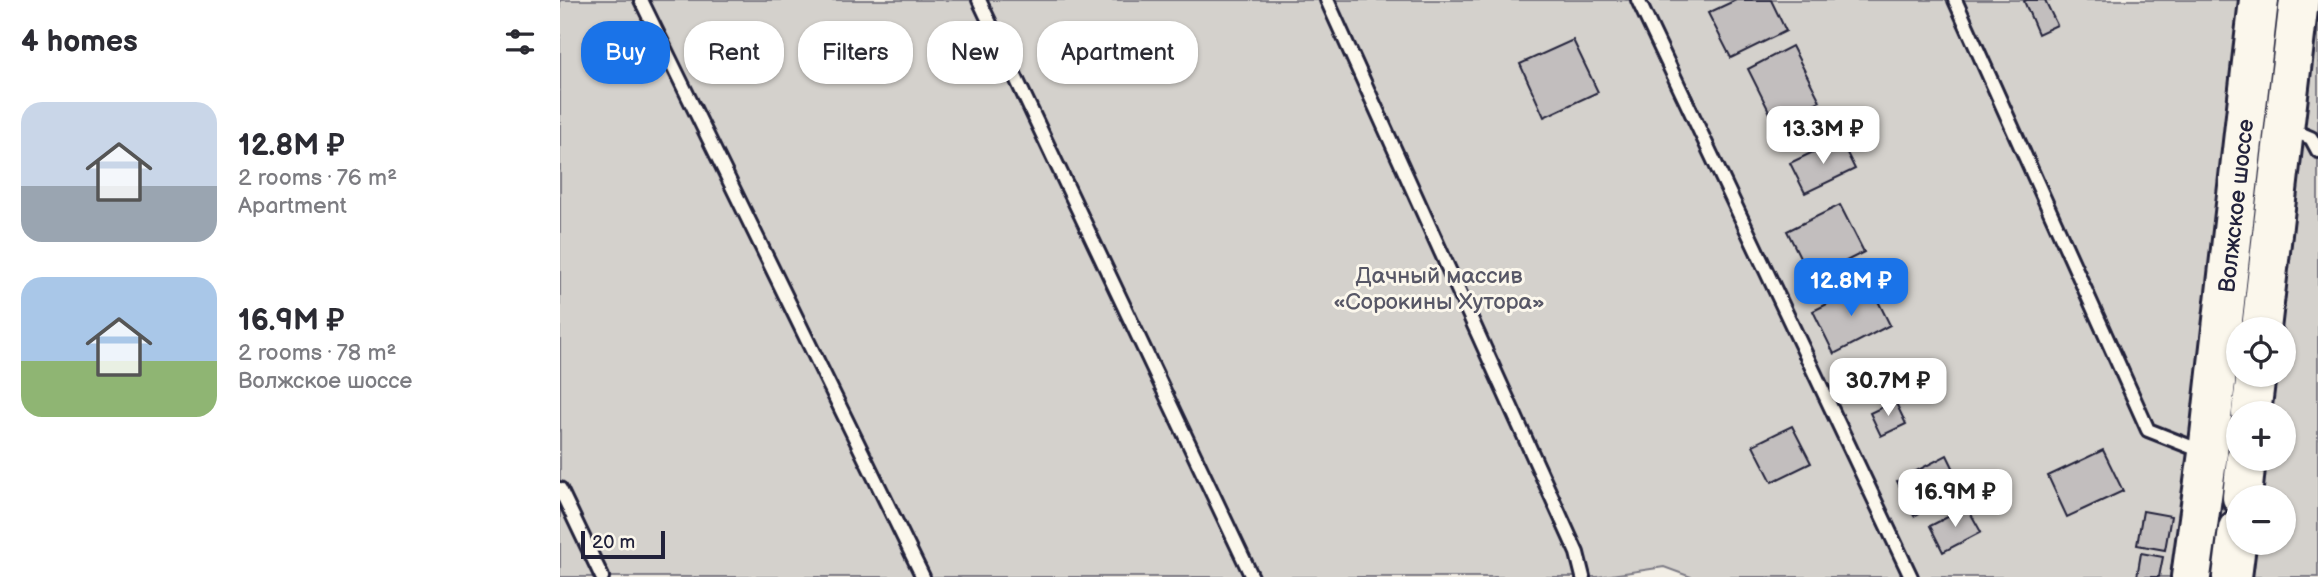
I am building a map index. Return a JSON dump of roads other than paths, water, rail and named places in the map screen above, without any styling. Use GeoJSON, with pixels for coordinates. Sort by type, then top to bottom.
{"type":"FeatureCollection","features":[{"type":"Feature","properties":{"kind":"main road","name":"Волжское шоссе"},"geometry":{"type":"LineString","coordinates":[[2191,577],[2208,453],[2259,0]]}},
{"type":"Feature","properties":{"kind":"main road","name":"Волжское шоссе"},"geometry":{"type":"LineString","coordinates":[[2262,317],[2299,0]]}},
{"type":"Feature","properties":{"kind":"main road"},"geometry":{"type":"LineString","coordinates":[[2232,577],[2235,555]]}},
{"type":"Feature","properties":{"kind":"lane"},"geometry":{"type":"LineString","coordinates":[[642,0],[923,577]]}},
{"type":"Feature","properties":{"kind":"lane"},"geometry":{"type":"LineString","coordinates":[[979,0],[1252,577]]}},
{"type":"Feature","properties":{"kind":"lane"},"geometry":{"type":"LineString","coordinates":[[1327,0],[1577,553],[1583,577]]}},
{"type":"Feature","properties":{"kind":"lane"},"geometry":{"type":"LineString","coordinates":[[1638,0],[1911,577]]}},
{"type":"Feature","properties":{"kind":"lane"},"geometry":{"type":"LineString","coordinates":[[1955,0],[2148,430],[2208,453]]}},
{"type":"Feature","properties":{"kind":"lane"},"geometry":{"type":"LineString","coordinates":[[2284,126],[2311,138],[2318,151]]}},
{"type":"Feature","properties":{"kind":"lane"},"geometry":{"type":"LineString","coordinates":[[560,489],[602,577]]}},
{"type":"Feature","properties":{"kind":"park label","name":"Дачный массив «Сорокины Хутора»"},"geometry":{"type":"Point","coordinates":[1439,288]}}]}
